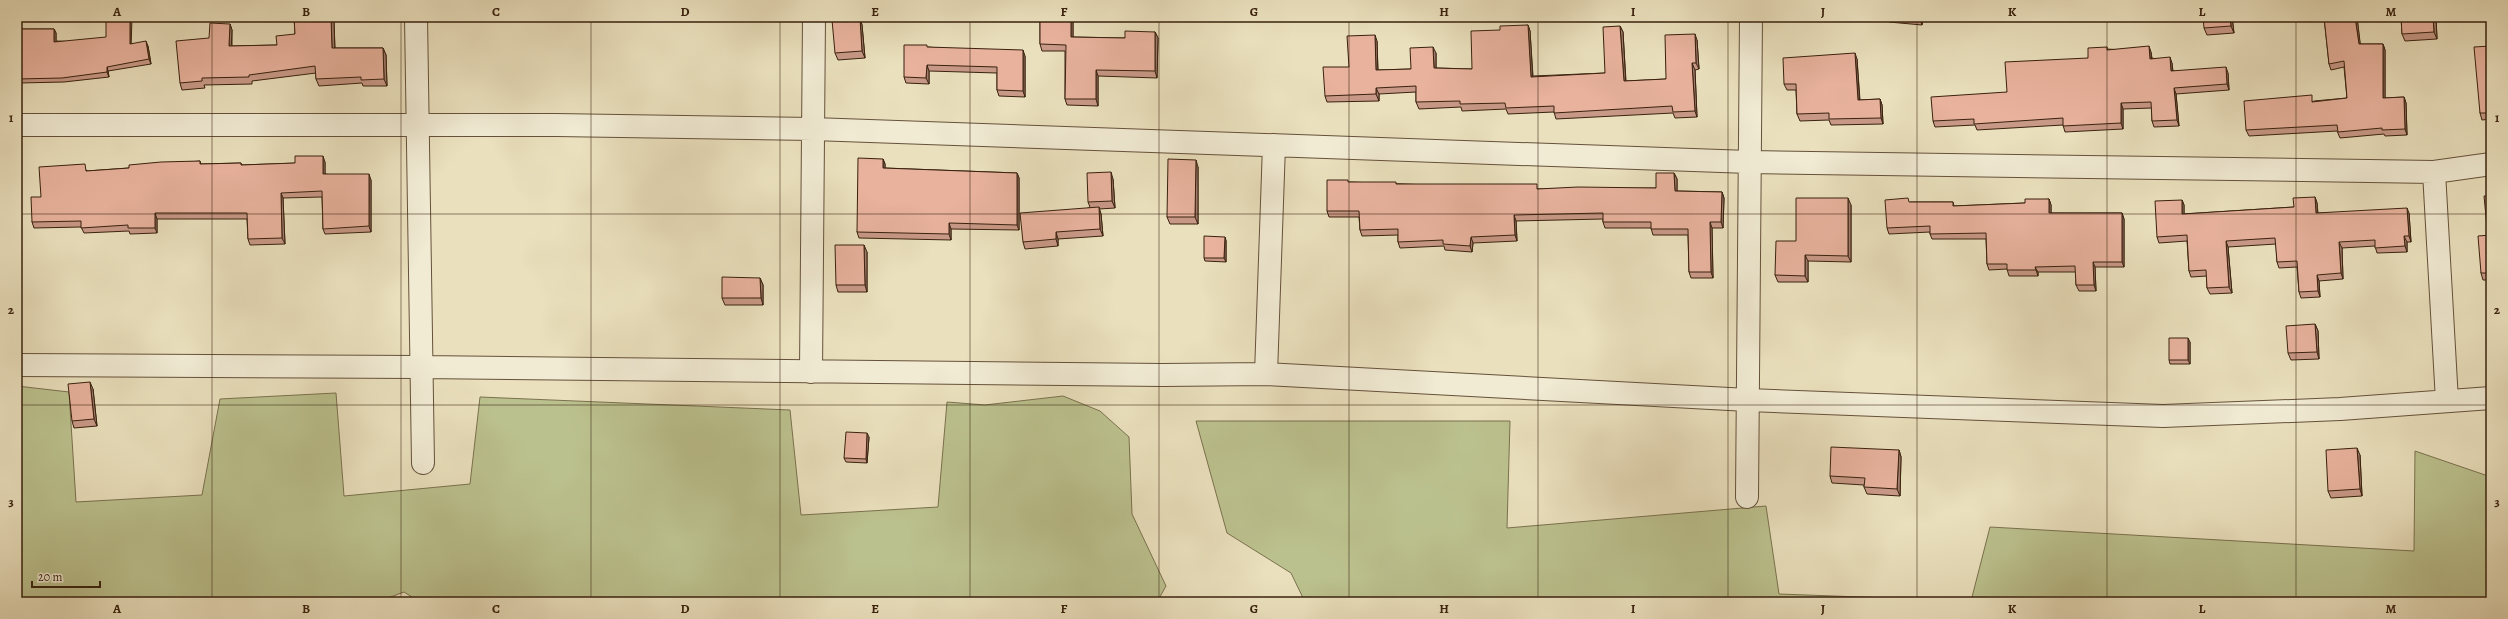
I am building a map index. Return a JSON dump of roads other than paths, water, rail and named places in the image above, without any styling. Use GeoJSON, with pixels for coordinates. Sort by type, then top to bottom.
{"type":"FeatureCollection","features":[{"type":"Feature","properties":{"kind":"street"},"geometry":{"type":"LineString","coordinates":[[416,17],[423,463]]}},
{"type":"Feature","properties":{"kind":"street"},"geometry":{"type":"LineString","coordinates":[[811,372],[814,17]]}},
{"type":"Feature","properties":{"kind":"street"},"geometry":{"type":"LineString","coordinates":[[1747,497],[1751,17]]}},
{"type":"Feature","properties":{"kind":"street"},"geometry":{"type":"LineString","coordinates":[[17,125],[556,125],[813,129],[1749,162],[2434,172],[2491,164]]}},
{"type":"Feature","properties":{"kind":"street"},"geometry":{"type":"LineString","coordinates":[[1266,374],[1274,145]]}},
{"type":"Feature","properties":{"kind":"street"},"geometry":{"type":"LineString","coordinates":[[2434,172],[2447,401]]}},
{"type":"Feature","properties":{"kind":"street"},"geometry":{"type":"LineString","coordinates":[[17,366],[421,367],[811,372],[1266,374],[1748,400],[2163,416],[2491,398]]}}]}
